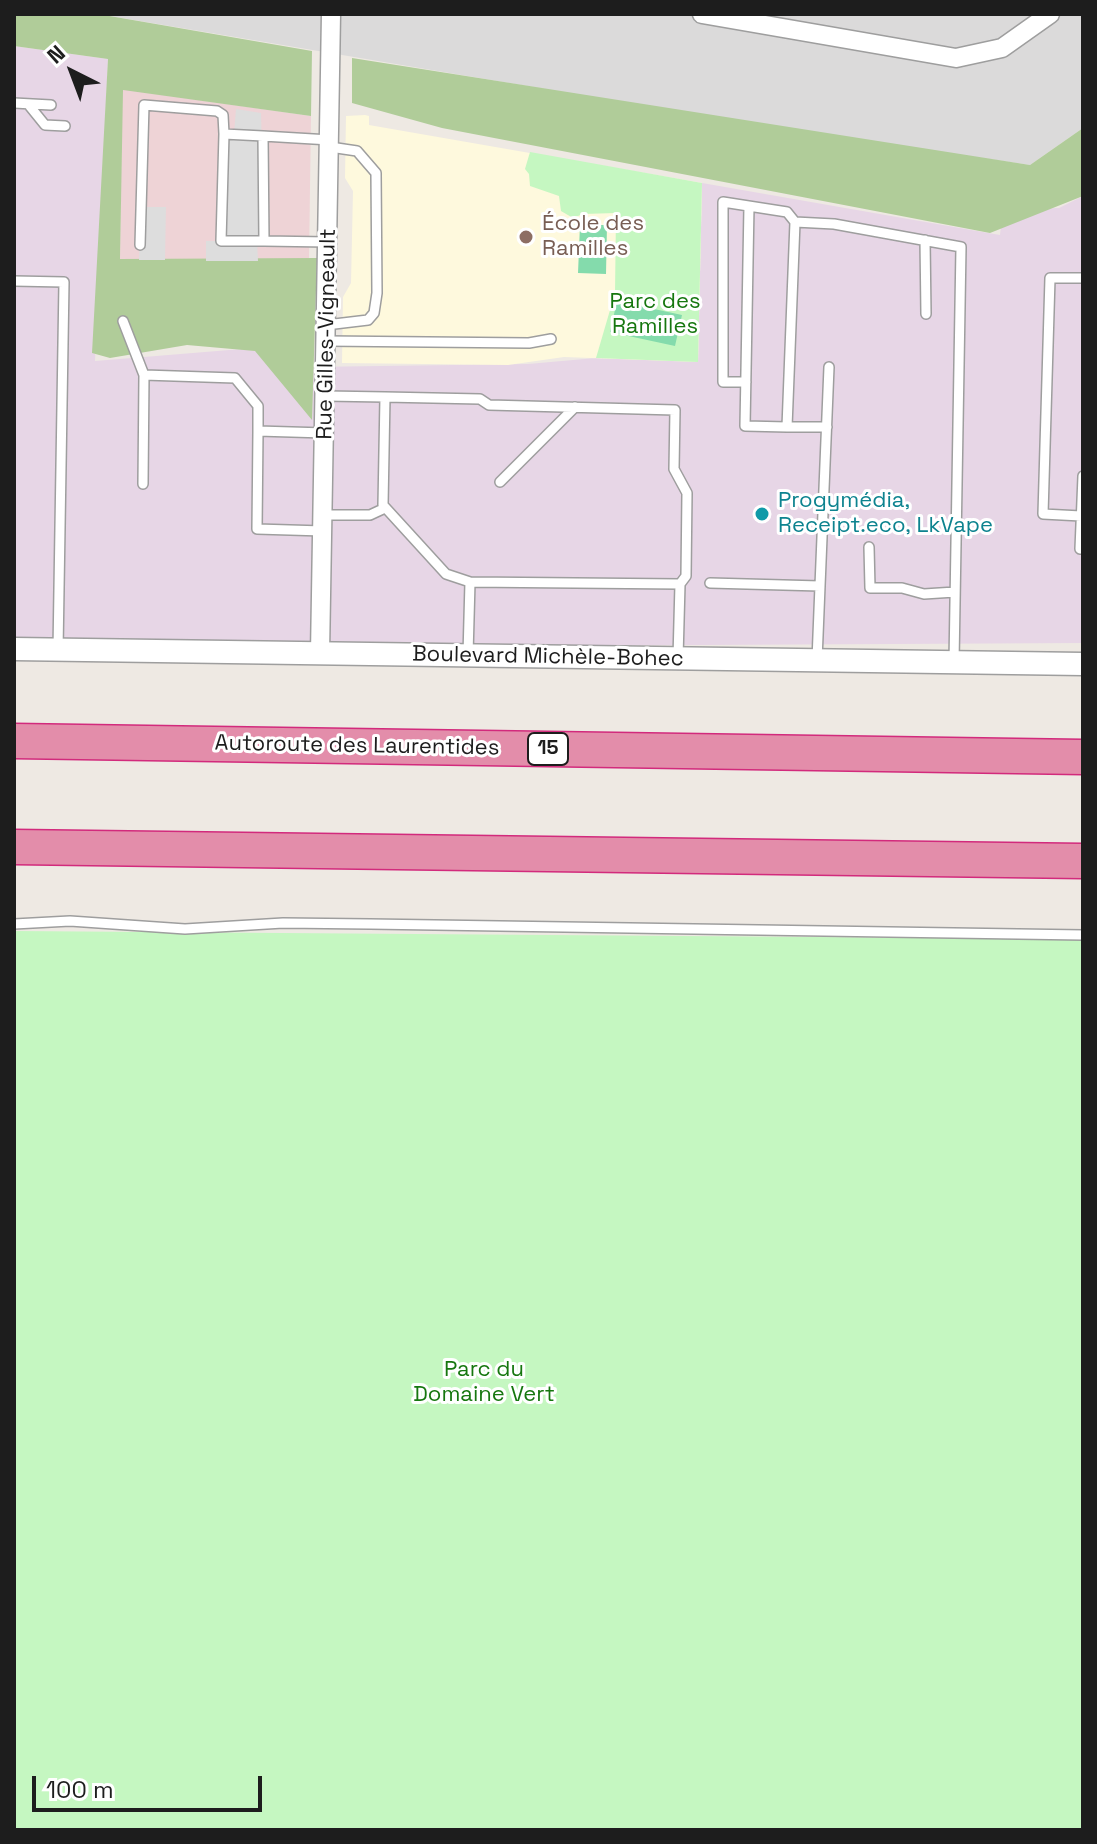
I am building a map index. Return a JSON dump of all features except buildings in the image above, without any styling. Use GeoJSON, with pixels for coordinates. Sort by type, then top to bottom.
{"type":"FeatureCollection","features":[{"type":"Feature","properties":{"kind":"highway","name":"Autoroute des Laurentides"},"geometry":{"type":"LineString","coordinates":[[14,741],[1083,757]]}},
{"type":"Feature","properties":{"kind":"highway"},"geometry":{"type":"LineString","coordinates":[[14,847],[1083,861]]}},
{"type":"Feature","properties":{"kind":"street","name":"Rue Gilles-Vigneault"},"geometry":{"type":"LineString","coordinates":[[320,653],[331,14]]}},
{"type":"Feature","properties":{"kind":"street"},"geometry":{"type":"LineString","coordinates":[[702,14],[956,58],[1002,48],[1050,14]]}},
{"type":"Feature","properties":{"kind":"street","name":"Boulevard Michèle-Bohec"},"geometry":{"type":"LineString","coordinates":[[14,649],[1083,664]]}},
{"type":"Feature","properties":{"kind":"lane"},"geometry":{"type":"LineString","coordinates":[[14,103],[51,105]]}},
{"type":"Feature","properties":{"kind":"lane"},"geometry":{"type":"LineString","coordinates":[[28,104],[45,125],[65,126]]}},
{"type":"Feature","properties":{"kind":"lane"},"geometry":{"type":"LineString","coordinates":[[140,245],[144,105],[217,111],[223,115],[221,241],[328,242]]}},
{"type":"Feature","properties":{"kind":"lane"},"geometry":{"type":"LineString","coordinates":[[224,134],[330,143],[357,151],[376,173],[377,293],[374,313],[368,320],[326,333]]}},
{"type":"Feature","properties":{"kind":"lane"},"geometry":{"type":"LineString","coordinates":[[263,136],[264,241]]}},
{"type":"Feature","properties":{"kind":"lane"},"geometry":{"type":"LineString","coordinates":[[746,382],[723,382],[723,202],[787,212],[795,222],[787,427]]}},
{"type":"Feature","properties":{"kind":"lane"},"geometry":{"type":"LineString","coordinates":[[749,206],[745,426],[827,427]]}},
{"type":"Feature","properties":{"kind":"lane"},"geometry":{"type":"LineString","coordinates":[[795,222],[834,224],[961,247],[954,662]]}},
{"type":"Feature","properties":{"kind":"lane"},"geometry":{"type":"LineString","coordinates":[[925,240],[926,314]]}},
{"type":"Feature","properties":{"kind":"lane"},"geometry":{"type":"LineString","coordinates":[[1081,516],[1043,514],[1050,278],[1083,278]]}},
{"type":"Feature","properties":{"kind":"lane"},"geometry":{"type":"LineString","coordinates":[[14,281],[64,282],[58,650]]}},
{"type":"Feature","properties":{"kind":"lane"},"geometry":{"type":"LineString","coordinates":[[123,321],[144,375],[143,484]]}},
{"type":"Feature","properties":{"kind":"lane"},"geometry":{"type":"LineString","coordinates":[[326,333],[529,343],[551,339]]}},
{"type":"Feature","properties":{"kind":"lane"},"geometry":{"type":"LineString","coordinates":[[817,660],[829,367]]}},
{"type":"Feature","properties":{"kind":"lane"},"geometry":{"type":"LineString","coordinates":[[144,375],[235,378],[258,406],[257,529],[324,523],[370,515],[385,508]]}},
{"type":"Feature","properties":{"kind":"lane"},"geometry":{"type":"LineString","coordinates":[[326,396],[480,399],[489,405],[675,410],[674,469],[687,493],[686,576],[680,584],[678,658]]}},
{"type":"Feature","properties":{"kind":"lane"},"geometry":{"type":"LineString","coordinates":[[385,397],[381,497],[385,508],[446,574],[470,582],[680,584]]}},
{"type":"Feature","properties":{"kind":"lane"},"geometry":{"type":"LineString","coordinates":[[500,482],[575,407]]}},
{"type":"Feature","properties":{"kind":"lane"},"geometry":{"type":"LineString","coordinates":[[258,431],[325,433]]}},
{"type":"Feature","properties":{"kind":"lane"},"geometry":{"type":"LineString","coordinates":[[1083,476],[1080,549],[1083,549]]}},
{"type":"Feature","properties":{"kind":"lane"},"geometry":{"type":"LineString","coordinates":[[869,547],[870,588],[902,588],[924,594],[955,592]]}},
{"type":"Feature","properties":{"kind":"lane"},"geometry":{"type":"LineString","coordinates":[[468,655],[470,582]]}},
{"type":"Feature","properties":{"kind":"lane"},"geometry":{"type":"LineString","coordinates":[[710,583],[820,586]]}},
{"type":"Feature","properties":{"kind":"lane"},"geometry":{"type":"LineString","coordinates":[[14,924],[70,921],[185,929],[355,923],[1083,935]]}},
{"type":"Feature","properties":{"kind":"shaded area"},"geometry":{"type":"Polygon","coordinates":[[[98,14],[1083,14],[1083,128],[1030,165],[777,128],[98,14]]]}},
{"type":"Feature","properties":{"kind":"shaded area"},"geometry":{"type":"Polygon","coordinates":[[[14,46],[108,59],[95,361],[266,347],[308,367],[528,364],[596,358],[698,361],[702,183],[1000,235],[1003,209],[1059,208],[1083,196],[1083,643],[321,647],[14,639],[14,46]]]}},
{"type":"Feature","properties":{"kind":"shaded area"},"geometry":{"type":"Polygon","coordinates":[[[122,89],[311,116],[309,259],[120,260],[122,89]]]}},
{"type":"Feature","properties":{"kind":"shaded area"},"geometry":{"type":"Polygon","coordinates":[[[236,109],[261,113],[264,241],[257,241],[258,261],[206,261],[206,241],[221,241],[224,134],[234,134],[236,109]]]}},
{"type":"Feature","properties":{"kind":"shaded area","name":"École des Ramilles"},"geometry":{"type":"Polygon","coordinates":[[[346,116],[369,116],[369,125],[702,183],[698,362],[564,357],[508,365],[342,363],[343,297],[351,283],[353,191],[345,178],[346,116]]]}},
{"type":"Feature","properties":{"kind":"shaded area"},"geometry":{"type":"Polygon","coordinates":[[[141,207],[166,207],[165,260],[139,260],[141,207]]]}},
{"type":"Feature","properties":{"kind":"green space"},"geometry":{"type":"Polygon","coordinates":[[[14,14],[98,14],[312,51],[311,116],[123,90],[120,259],[317,258],[312,420],[255,351],[187,345],[110,358],[92,353],[108,59],[14,46],[14,14]]]}},
{"type":"Feature","properties":{"kind":"green space"},"geometry":{"type":"Polygon","coordinates":[[[352,58],[1030,165],[1083,128],[1083,196],[990,233],[442,128],[352,103],[352,58]]]}},
{"type":"Feature","properties":{"kind":"green space","name":"Parc des Ramilles"},"geometry":{"type":"Polygon","coordinates":[[[530,152],[702,183],[698,362],[596,358],[615,293],[616,213],[583,214],[573,218],[561,211],[559,196],[530,186],[529,174],[525,169],[530,152]]]}},
{"type":"Feature","properties":{"kind":"green space"},"geometry":{"type":"Polygon","coordinates":[[[580,225],[607,225],[606,274],[578,273],[580,225]]]}},
{"type":"Feature","properties":{"kind":"green space"},"geometry":{"type":"Polygon","coordinates":[[[617,301],[682,315],[675,346],[610,332],[617,301]]]}},
{"type":"Feature","properties":{"kind":"green space","name":"Parc du Domaine Vert"},"geometry":{"type":"Polygon","coordinates":[[[14,931],[1083,939],[1083,1830],[14,1830],[14,931]]]}},
{"type":"Feature","properties":{"kind":"place","name":"École des Ramilles"},"geometry":{"type":"Point","coordinates":[526,237]}},
{"type":"Feature","properties":{"kind":"place","name":"Progymédia, Receipt.eco, LkVape"},"geometry":{"type":"Point","coordinates":[762,514]}}]}
